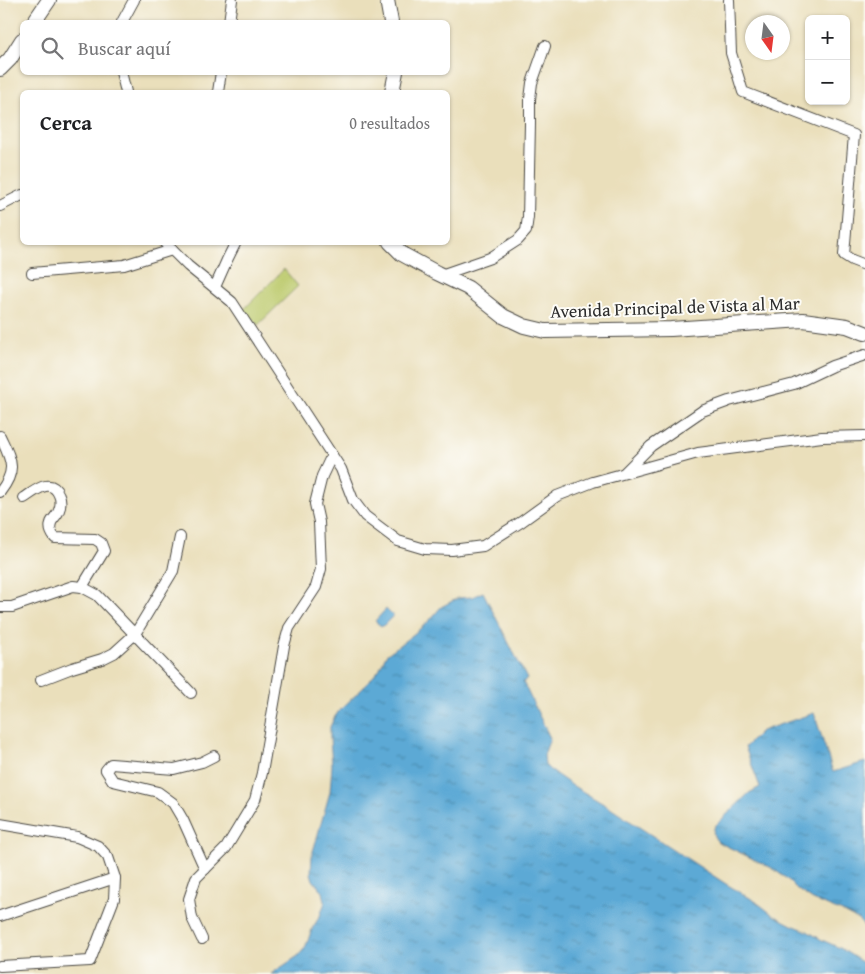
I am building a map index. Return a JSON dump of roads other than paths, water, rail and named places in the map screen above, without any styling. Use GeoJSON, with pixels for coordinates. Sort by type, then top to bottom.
{"type":"FeatureCollection","features":[{"type":"Feature","properties":{"kind":"street"},"geometry":{"type":"LineString","coordinates":[[35,20],[49,0]]}},
{"type":"Feature","properties":{"kind":"street"},"geometry":{"type":"LineString","coordinates":[[123,20],[134,0]]}},
{"type":"Feature","properties":{"kind":"street"},"geometry":{"type":"LineString","coordinates":[[229,20],[232,0]]}},
{"type":"Feature","properties":{"kind":"street"},"geometry":{"type":"LineString","coordinates":[[387,0],[391,20]]}},
{"type":"Feature","properties":{"kind":"street"},"geometry":{"type":"LineString","coordinates":[[729,0],[731,53],[743,92],[854,135],[844,254],[852,260],[865,265]]}},
{"type":"Feature","properties":{"kind":"street"},"geometry":{"type":"LineString","coordinates":[[0,69],[10,59],[20,43]]}},
{"type":"Feature","properties":{"kind":"street"},"geometry":{"type":"LineString","coordinates":[[441,275],[490,258],[518,240],[526,231],[528,216],[530,99],[532,83],[546,46]]}},
{"type":"Feature","properties":{"kind":"street"},"geometry":{"type":"LineString","coordinates":[[122,75],[126,90]]}},
{"type":"Feature","properties":{"kind":"street"},"geometry":{"type":"LineString","coordinates":[[218,90],[221,75]]}},
{"type":"Feature","properties":{"kind":"street"},"geometry":{"type":"LineString","coordinates":[[392,90],[395,75]]}},
{"type":"Feature","properties":{"kind":"street"},"geometry":{"type":"LineString","coordinates":[[0,206],[20,196]]}},
{"type":"Feature","properties":{"kind":"street"},"geometry":{"type":"LineString","coordinates":[[215,287],[234,245]]}},
{"type":"Feature","properties":{"kind":"street","name":"Avenida Principal de Vista al Mar"},"geometry":{"type":"LineString","coordinates":[[393,245],[402,254],[468,288],[503,316],[524,326],[545,331],[671,329],[803,320],[847,326],[865,333]]}},
{"type":"Feature","properties":{"kind":"street"},"geometry":{"type":"LineString","coordinates":[[32,273],[124,265],[168,246],[188,266],[232,302],[341,469],[353,500],[364,516],[398,540],[425,549],[452,550],[483,546],[557,496],[593,482],[698,453],[822,437],[865,436]]}},
{"type":"Feature","properties":{"kind":"street"},"geometry":{"type":"LineString","coordinates":[[847,326],[865,328]]}},
{"type":"Feature","properties":{"kind":"street"},"geometry":{"type":"LineString","coordinates":[[624,474],[651,446],[702,411],[728,401],[794,384],[832,366],[865,355]]}},
{"type":"Feature","properties":{"kind":"street"},"geometry":{"type":"LineString","coordinates":[[0,436],[10,458],[12,472],[0,492]]}},
{"type":"Feature","properties":{"kind":"street"},"geometry":{"type":"LineString","coordinates":[[202,939],[192,918],[189,899],[196,878],[226,848],[255,800],[262,773],[284,646],[289,628],[316,587],[320,569],[320,522],[315,504],[322,476],[332,455]]}},
{"type":"Feature","properties":{"kind":"street"},"geometry":{"type":"LineString","coordinates":[[24,498],[42,487],[53,486],[61,498],[59,510],[51,523],[50,532],[55,538],[95,539],[101,543],[104,551],[82,587]]}},
{"type":"Feature","properties":{"kind":"street"},"geometry":{"type":"LineString","coordinates":[[41,680],[108,656],[114,653],[134,634],[173,571],[180,537]]}},
{"type":"Feature","properties":{"kind":"street"},"geometry":{"type":"LineString","coordinates":[[0,607],[12,607],[73,586],[82,587],[97,595],[191,693]]}},
{"type":"Feature","properties":{"kind":"street"},"geometry":{"type":"LineString","coordinates":[[205,869],[183,820],[173,803],[158,792],[113,780],[106,770],[111,764],[174,769],[202,762],[214,756]]}},
{"type":"Feature","properties":{"kind":"street"},"geometry":{"type":"LineString","coordinates":[[0,824],[77,837],[98,846],[108,857],[115,878],[114,899],[90,961],[0,966]]}},
{"type":"Feature","properties":{"kind":"street"},"geometry":{"type":"LineString","coordinates":[[0,916],[115,878]]}},
{"type":"Feature","properties":{"kind":"water"},"geometry":{"type":"Polygon","coordinates":[[[483,592],[527,679],[523,682],[550,738],[544,755],[545,765],[550,770],[755,901],[773,915],[840,948],[865,964],[865,974],[271,974],[298,956],[305,948],[325,902],[323,892],[313,880],[311,873],[312,855],[330,792],[332,765],[330,727],[334,718],[379,670],[386,655],[429,621],[441,607],[458,598],[472,597],[483,592]]]}},
{"type":"Feature","properties":{"kind":"water"},"geometry":{"type":"Polygon","coordinates":[[[386,609],[393,616],[382,627],[375,621],[386,609]]]}},
{"type":"Feature","properties":{"kind":"water"},"geometry":{"type":"Polygon","coordinates":[[[814,713],[833,772],[865,762],[865,927],[858,920],[845,913],[813,900],[772,868],[718,842],[714,834],[715,826],[749,793],[760,787],[745,747],[761,731],[814,713]]]}}]}
